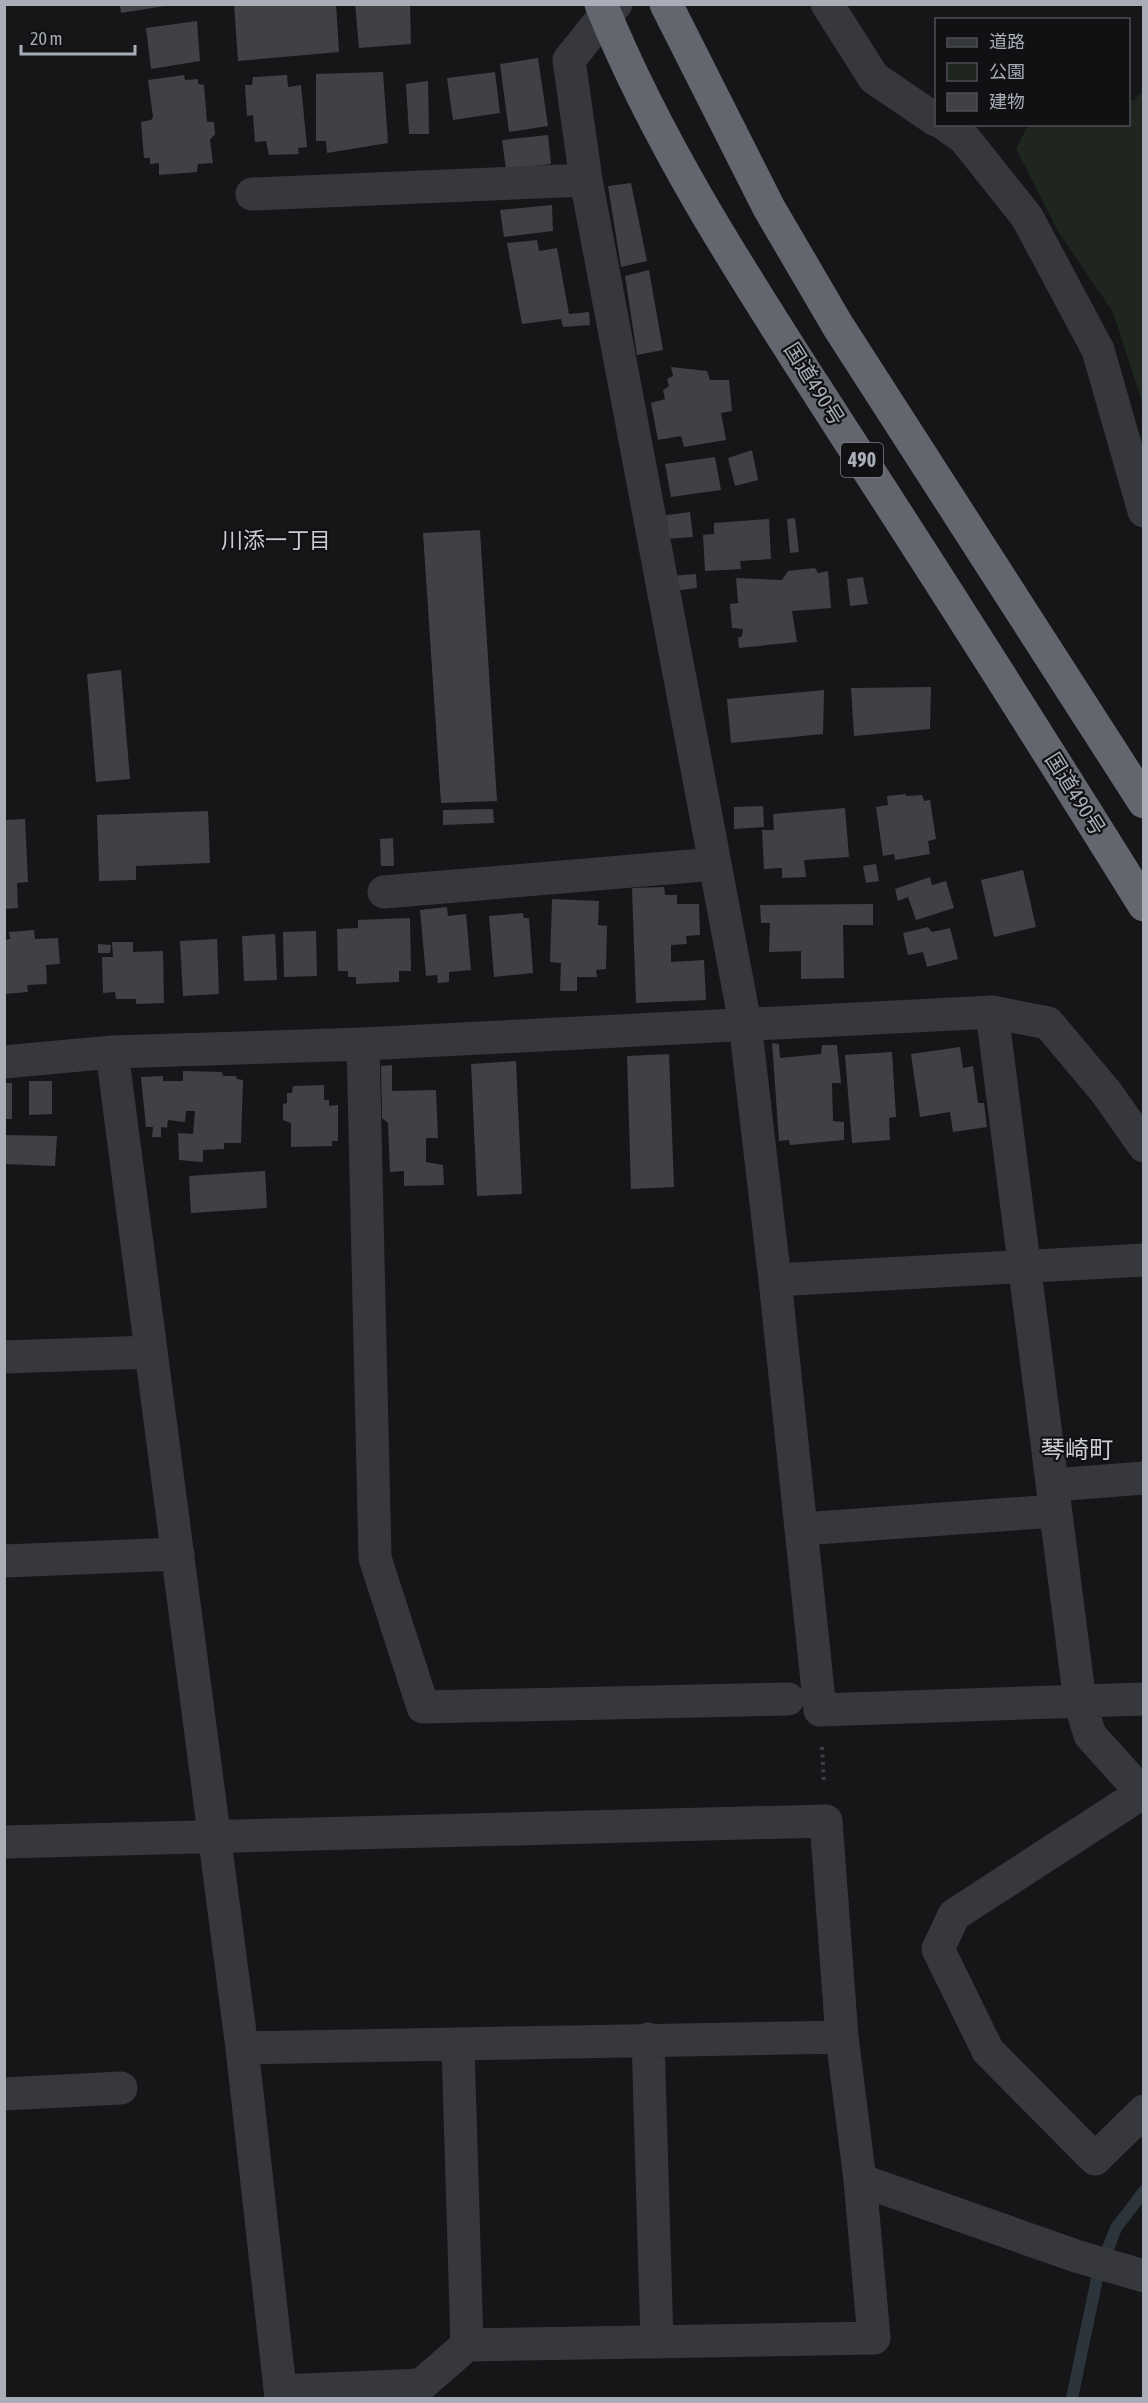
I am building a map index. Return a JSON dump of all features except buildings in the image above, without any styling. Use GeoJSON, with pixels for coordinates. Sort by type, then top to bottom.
{"type":"FeatureCollection","features":[{"type":"Feature","properties":{"kind":"highway","name":"490"},"geometry":{"type":"LineString","coordinates":[[666,4],[764,198],[838,326],[1068,680],[1143,802]]}},
{"type":"Feature","properties":{"kind":"highway","name":"国道490号"},"geometry":{"type":"LineString","coordinates":[[607,8],[657,123],[704,208],[802,367],[1143,904]]}},
{"type":"Feature","properties":{"kind":"street"},"geometry":{"type":"LineString","coordinates":[[827,4],[874,78],[935,119]]}},
{"type":"Feature","properties":{"kind":"street"},"geometry":{"type":"LineString","coordinates":[[607,8],[569,60],[586,180],[745,1023],[775,1280],[820,1710],[1143,1700]]}},
{"type":"Feature","properties":{"kind":"street"},"geometry":{"type":"LineString","coordinates":[[947,126],[964,138],[1027,216],[1098,350],[1143,511]]}},
{"type":"Feature","properties":{"kind":"street"},"geometry":{"type":"LineString","coordinates":[[252,194],[586,180]]}},
{"type":"Feature","properties":{"kind":"street"},"geometry":{"type":"LineString","coordinates":[[384,892],[715,864]]}},
{"type":"Feature","properties":{"kind":"street"},"geometry":{"type":"LineString","coordinates":[[992,1012],[1080,1702],[1090,1735],[1143,1794],[954,1915],[938,1949],[988,2051],[1095,2159],[1143,2111]]}},
{"type":"Feature","properties":{"kind":"street"},"geometry":{"type":"LineString","coordinates":[[4,1062],[112,1052],[363,1044],[992,1012],[1048,1023],[1106,1092],[1143,1146]]}},
{"type":"Feature","properties":{"kind":"street"},"geometry":{"type":"LineString","coordinates":[[363,1044],[375,1558],[423,1707],[789,1699]]}},
{"type":"Feature","properties":{"kind":"street"},"geometry":{"type":"LineString","coordinates":[[4,1842],[215,1838],[826,1821],[842,2037],[860,2180],[874,2338],[467,2345],[421,2385],[280,2395],[242,2048],[215,1838],[178,1554],[112,1052]]}},
{"type":"Feature","properties":{"kind":"street"},"geometry":{"type":"LineString","coordinates":[[775,1280],[1025,1264],[1143,1260]]}},
{"type":"Feature","properties":{"kind":"street"},"geometry":{"type":"LineString","coordinates":[[4,1357],[151,1352]]}},
{"type":"Feature","properties":{"kind":"street"},"geometry":{"type":"LineString","coordinates":[[802,1529],[1054,1498],[1143,1478]]}},
{"type":"Feature","properties":{"kind":"street"},"geometry":{"type":"LineString","coordinates":[[4,1561],[178,1554]]}},
{"type":"Feature","properties":{"kind":"street"},"geometry":{"type":"LineString","coordinates":[[242,2048],[458,2046],[648,2039],[842,2037]]}},
{"type":"Feature","properties":{"kind":"street"},"geometry":{"type":"LineString","coordinates":[[648,2039],[657,2342]]}},
{"type":"Feature","properties":{"kind":"street"},"geometry":{"type":"LineString","coordinates":[[458,2046],[467,2345]]}},
{"type":"Feature","properties":{"kind":"street"},"geometry":{"type":"LineString","coordinates":[[4,2094],[121,2088]]}},
{"type":"Feature","properties":{"kind":"street"},"geometry":{"type":"LineString","coordinates":[[860,2180],[1076,2256],[1143,2276]]}},
{"type":"Feature","properties":{"kind":"path"},"geometry":{"type":"LineString","coordinates":[[820,1710],[826,1821]]}},
{"type":"Feature","properties":{"kind":"green space"},"geometry":{"type":"Polygon","coordinates":[[[1143,91],[1143,405],[1113,312],[1059,233],[1016,149],[1028,126],[1130,126],[1130,100],[1134,100],[1143,91]]]}},
{"type":"Feature","properties":{"kind":"waterway"},"geometry":{"type":"LineString","coordinates":[[1072,2398],[1098,2274],[1116,2228],[1144,2191]]}},
{"type":"Feature","properties":{"kind":"district","name":"川添一丁目"},"geometry":{"type":"Point","coordinates":[276,540]}},
{"type":"Feature","properties":{"kind":"district","name":"琴崎町"},"geometry":{"type":"Point","coordinates":[1077,1450]}}]}
